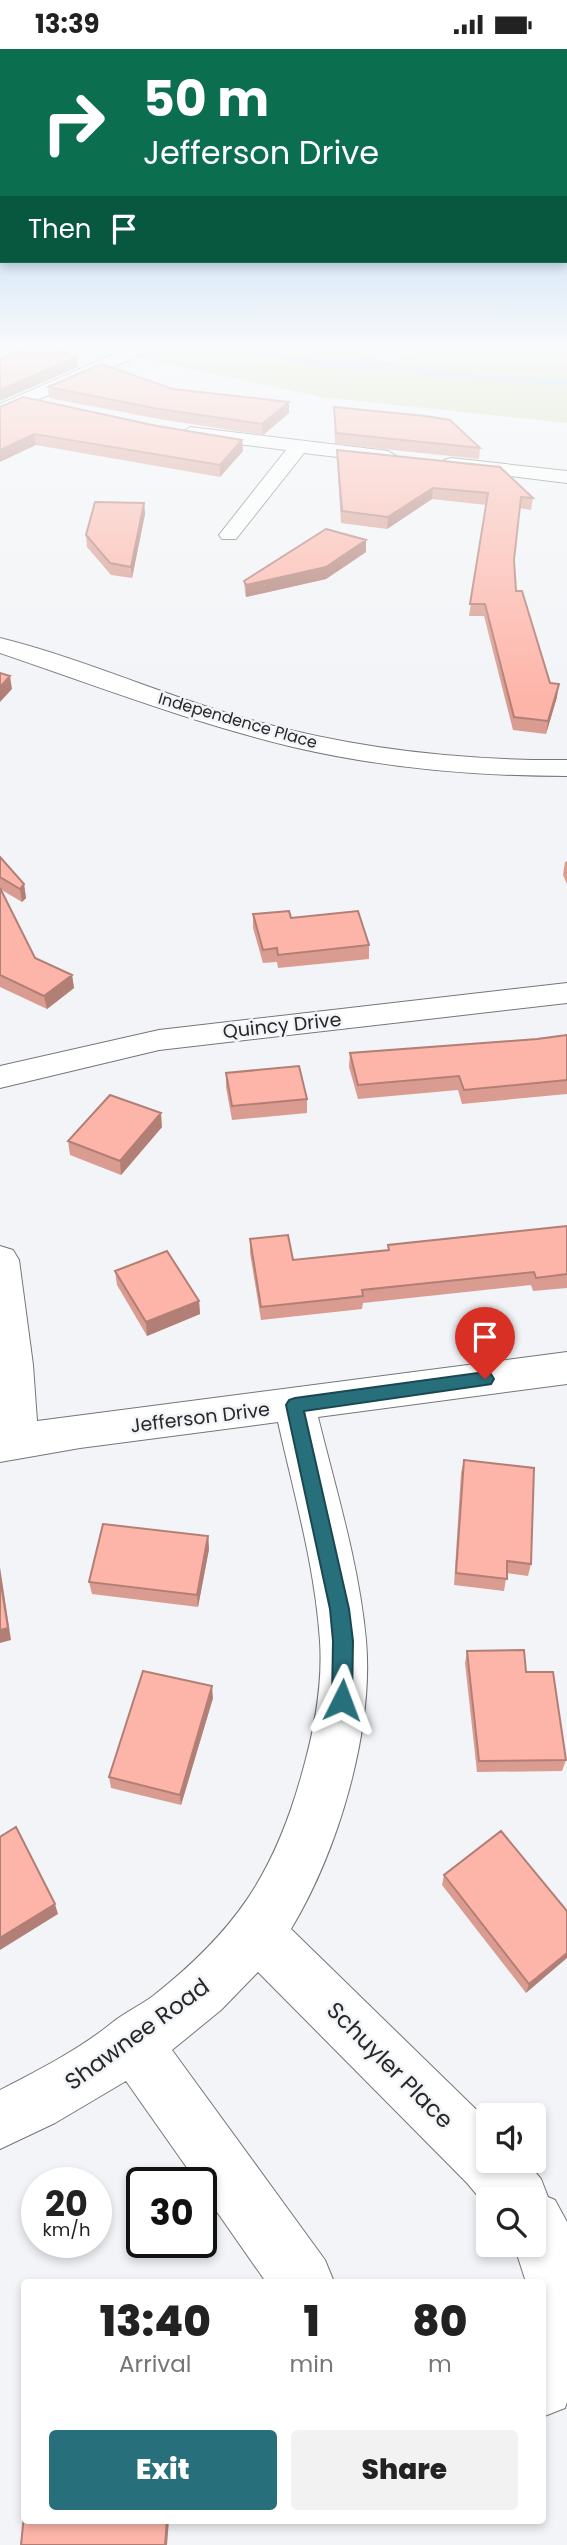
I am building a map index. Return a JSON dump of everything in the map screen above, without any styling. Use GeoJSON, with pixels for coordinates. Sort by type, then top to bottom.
{"type":"FeatureCollection","features":[{"type":"Feature","properties":{"kind":"street"},"geometry":{"type":"LineString","coordinates":[[229,535],[287,462]]}},
{"type":"Feature","properties":{"kind":"street"},"geometry":{"type":"LineString","coordinates":[[437,462],[567,477]]}},
{"type":"Feature","properties":{"kind":"street","name":"Independence Place"},"geometry":{"type":"LineString","coordinates":[[0,645],[228,720],[314,744],[462,764],[567,768]]}},
{"type":"Feature","properties":{"kind":"street","name":"Quincy Drive"},"geometry":{"type":"LineString","coordinates":[[0,1077],[159,1040],[567,993]]}},
{"type":"Feature","properties":{"kind":"street"},"geometry":{"type":"LineString","coordinates":[[0,1260],[13,1365],[9,1443]]}},
{"type":"Feature","properties":{"kind":"street","name":"Jefferson Drive"},"geometry":{"type":"LineString","coordinates":[[9,1443],[80,1431],[567,1368]]}},
{"type":"Feature","properties":{"kind":"street","name":"Shawnee Road"},"geometry":{"type":"LineString","coordinates":[[0,2120],[86,2074],[185,2005],[224,1969],[257,1933],[295,1865],[317,1811],[340,1720],[344,1681],[340,1609],[295,1405]]}},
{"type":"Feature","properties":{"kind":"street","name":"Schuyler Place"},"geometry":{"type":"LineString","coordinates":[[257,1933],[488,2162],[509,2187]]}},
{"type":"Feature","properties":{"kind":"street"},"geometry":{"type":"LineString","coordinates":[[132,2042],[301,2279]]}},
{"type":"Feature","properties":{"kind":"street"},"geometry":{"type":"LineString","coordinates":[[546,2241],[565,2289],[566,2340],[554,2373],[546,2381]]}},
{"type":"Feature","properties":{"kind":"building"},"geometry":{"type":"Polygon","coordinates":[[[338,462],[457,462],[500,467],[533,498],[521,497],[514,560],[516,591],[522,591],[550,683],[559,684],[548,721],[514,717],[485,604],[470,604],[488,493],[433,488],[388,517],[342,511],[338,462]]]}},
{"type":"Feature","properties":{"kind":"building"},"geometry":{"type":"Polygon","coordinates":[[[95,502],[144,503],[131,567],[110,563],[86,535],[95,502]]]}},
{"type":"Feature","properties":{"kind":"building"},"geometry":{"type":"Polygon","coordinates":[[[326,529],[366,540],[326,567],[246,585],[244,581],[326,529]]]}},
{"type":"Feature","properties":{"kind":"building"},"geometry":{"type":"Polygon","coordinates":[[[0,673],[10,676],[0,687],[0,673]]]}},
{"type":"Feature","properties":{"kind":"building"},"geometry":{"type":"Polygon","coordinates":[[[0,857],[24,884],[20,889],[0,877],[0,857]]]}},
{"type":"Feature","properties":{"kind":"building"},"geometry":{"type":"Polygon","coordinates":[[[0,888],[35,958],[72,975],[44,996],[0,975],[0,888]]]}},
{"type":"Feature","properties":{"kind":"building"},"geometry":{"type":"Polygon","coordinates":[[[289,911],[291,918],[358,911],[369,945],[278,955],[277,948],[263,950],[253,914],[289,911]]]}},
{"type":"Feature","properties":{"kind":"building"},"geometry":{"type":"Polygon","coordinates":[[[567,1035],[567,1080],[464,1090],[459,1076],[358,1085],[350,1053],[537,1039],[567,1035]]]}},
{"type":"Feature","properties":{"kind":"building"},"geometry":{"type":"Polygon","coordinates":[[[299,1066],[307,1099],[232,1106],[226,1073],[299,1066]]]}},
{"type":"Feature","properties":{"kind":"building"},"geometry":{"type":"Polygon","coordinates":[[[110,1095],[161,1113],[120,1161],[68,1141],[110,1095]]]}},
{"type":"Feature","properties":{"kind":"building"},"geometry":{"type":"Polygon","coordinates":[[[567,1226],[567,1274],[536,1278],[534,1272],[362,1290],[363,1296],[261,1307],[250,1239],[288,1235],[293,1260],[389,1250],[388,1245],[567,1226]]]}},
{"type":"Feature","properties":{"kind":"building"},"geometry":{"type":"Polygon","coordinates":[[[167,1251],[199,1301],[146,1322],[115,1271],[167,1251]]]}},
{"type":"Feature","properties":{"kind":"building"},"geometry":{"type":"Polygon","coordinates":[[[464,1460],[534,1468],[531,1564],[507,1561],[507,1579],[456,1573],[464,1460]]]}},
{"type":"Feature","properties":{"kind":"building"},"geometry":{"type":"Polygon","coordinates":[[[103,1524],[208,1536],[197,1595],[89,1582],[103,1524]]]}},
{"type":"Feature","properties":{"kind":"building"},"geometry":{"type":"Polygon","coordinates":[[[0,1578],[8,1628],[0,1630],[0,1578]]]}},
{"type":"Feature","properties":{"kind":"building"},"geometry":{"type":"Polygon","coordinates":[[[524,1650],[526,1672],[553,1672],[566,1760],[479,1761],[467,1651],[524,1650]]]}},
{"type":"Feature","properties":{"kind":"building"},"geometry":{"type":"Polygon","coordinates":[[[143,1671],[212,1686],[180,1795],[109,1777],[143,1671]]]}},
{"type":"Feature","properties":{"kind":"building"},"geometry":{"type":"Polygon","coordinates":[[[16,1827],[55,1904],[0,1938],[0,1837],[16,1827]]]}},
{"type":"Feature","properties":{"kind":"building"},"geometry":{"type":"Polygon","coordinates":[[[501,1831],[567,1911],[567,1953],[529,1984],[444,1875],[501,1831]]]}},
{"type":"Feature","properties":{"kind":"building"},"geometry":{"type":"Polygon","coordinates":[[[23,2524],[167,2524],[165,2545],[21,2545],[23,2524]]]}},
{"type":"Feature","properties":{"kind":"route"},"geometry":{"type":"LineString","coordinates":[[342,1700],[344,1681],[340,1609],[295,1405],[485,1379]]}}]}
